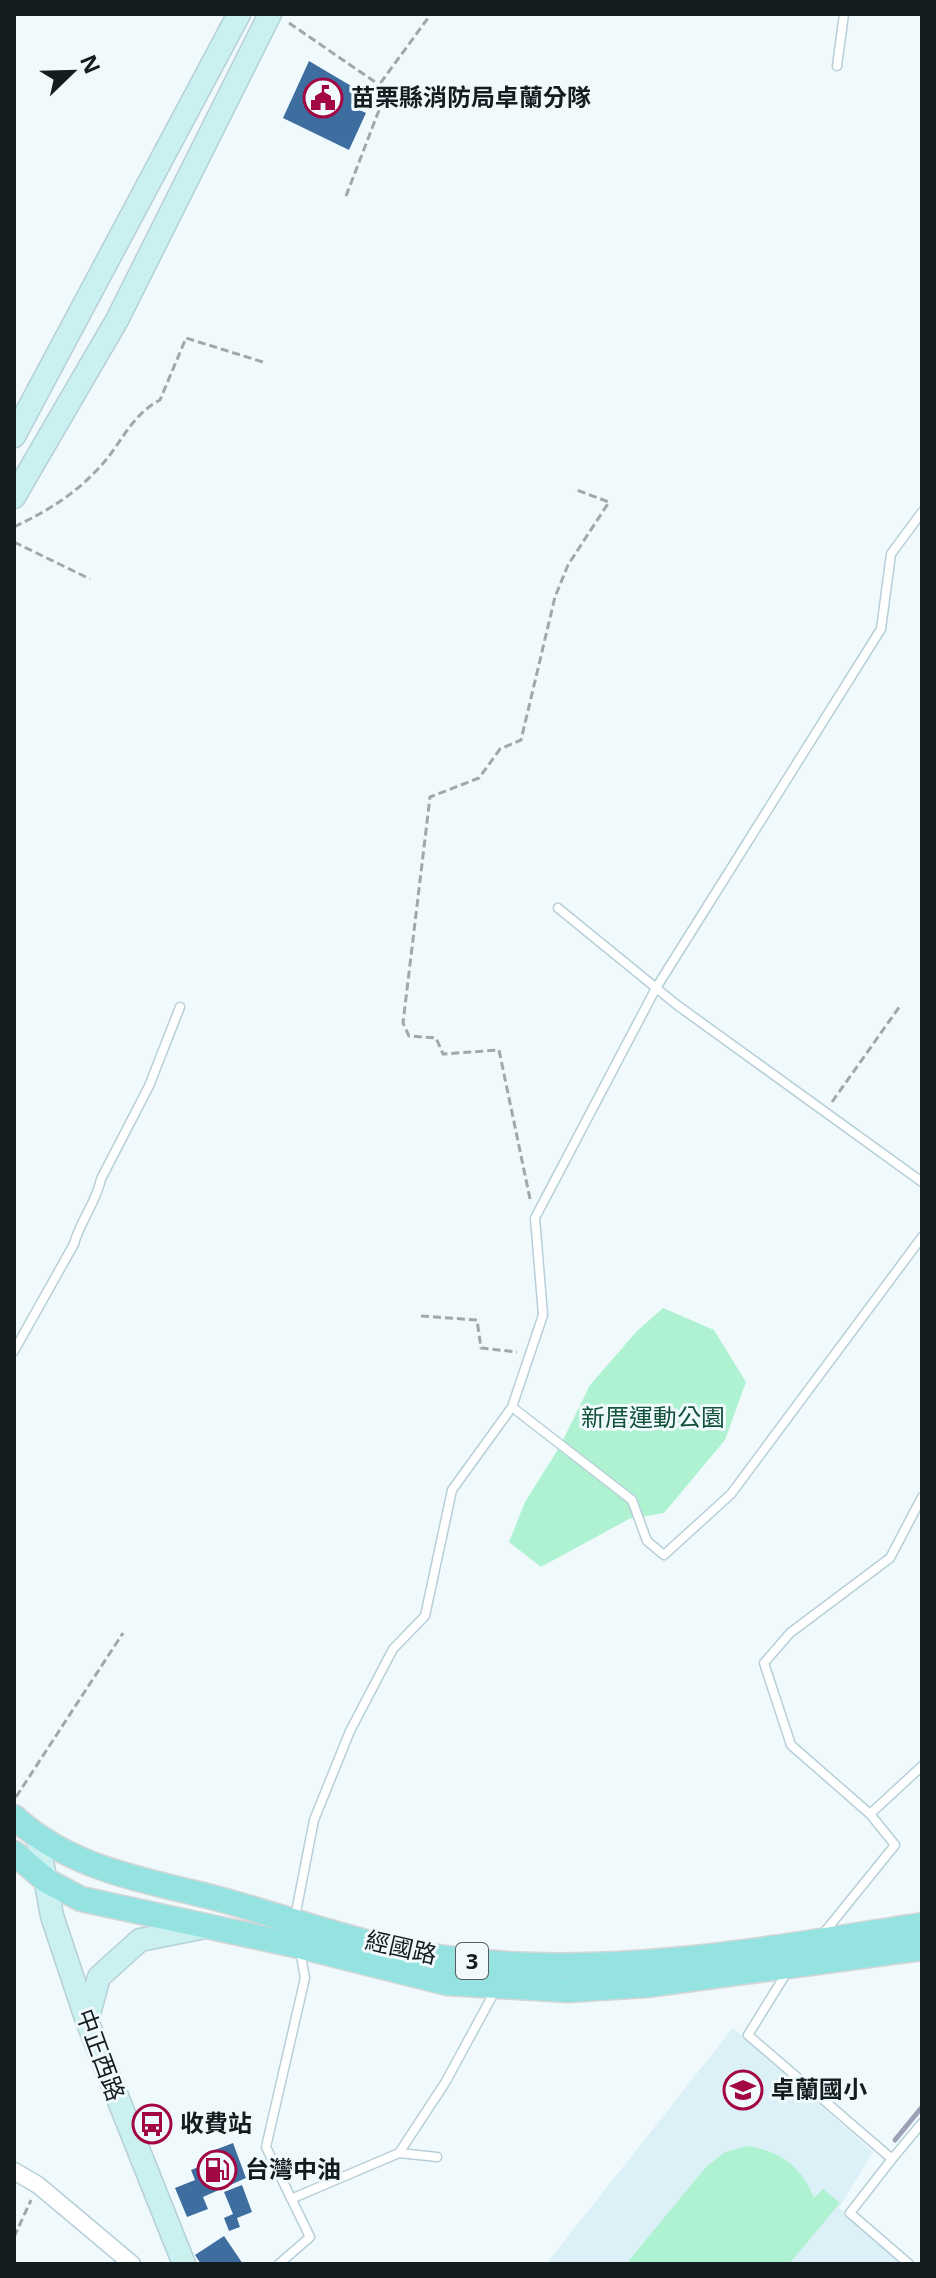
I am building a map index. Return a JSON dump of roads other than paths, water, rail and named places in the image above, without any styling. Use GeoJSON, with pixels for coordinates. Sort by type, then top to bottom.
{"type":"FeatureCollection","features":[{"type":"Feature","properties":{"kind":"main road"},"geometry":{"type":"LineString","coordinates":[[14,436],[239,14]]}},
{"type":"Feature","properties":{"kind":"main road"},"geometry":{"type":"LineString","coordinates":[[14,497],[117,320],[279,18]]}},
{"type":"Feature","properties":{"kind":"main road","name":"3"},"geometry":{"type":"LineString","coordinates":[[14,1817],[38,1839]]}},
{"type":"Feature","properties":{"kind":"main road","name":"經國路"},"geometry":{"type":"LineString","coordinates":[[38,1839],[104,1872],[450,1959],[597,1967],[922,1948]]}},
{"type":"Feature","properties":{"kind":"main road","name":"中正西路"},"geometry":{"type":"LineString","coordinates":[[38,1839],[52,1916],[87,2021],[184,2264]]}},
{"type":"Feature","properties":{"kind":"main road","name":"3"},"geometry":{"type":"LineString","coordinates":[[14,1853],[47,1881]]}},
{"type":"Feature","properties":{"kind":"main road","name":"經國路"},"geometry":{"type":"LineString","coordinates":[[47,1881],[81,1899],[299,1946],[447,1983],[497,1988],[568,1990],[647,1985],[790,1956],[817,1941],[922,1925]]}},
{"type":"Feature","properties":{"kind":"main road"},"geometry":{"type":"LineString","coordinates":[[87,2021],[99,1977],[140,1940],[208,1926]]}},
{"type":"Feature","properties":{"kind":"street"},"geometry":{"type":"LineString","coordinates":[[14,2171],[38,2185],[132,2264]]}},
{"type":"Feature","properties":{"kind":"lane"},"geometry":{"type":"LineString","coordinates":[[837,66],[844,14]]}},
{"type":"Feature","properties":{"kind":"lane"},"geometry":{"type":"LineString","coordinates":[[279,2264],[310,2237],[266,2147],[305,1978],[295,1919],[314,1820],[350,1731],[393,1649],[425,1616],[452,1490],[512,1407],[543,1315],[535,1218],[656,988],[881,629],[891,554],[922,512]]}},
{"type":"Feature","properties":{"kind":"lane"},"geometry":{"type":"LineString","coordinates":[[558,908],[656,988],[922,1182]]}},
{"type":"Feature","properties":{"kind":"lane"},"geometry":{"type":"LineString","coordinates":[[14,1351],[74,1244],[101,1179],[149,1086],[180,1007]]}},
{"type":"Feature","properties":{"kind":"lane"},"geometry":{"type":"LineString","coordinates":[[512,1407],[632,1500],[647,1541],[664,1555],[731,1494],[922,1237]]}},
{"type":"Feature","properties":{"kind":"lane"},"geometry":{"type":"LineString","coordinates":[[817,1941],[895,1845],[870,1814],[791,1745],[764,1663],[790,1633],[890,1558],[922,1497]]}},
{"type":"Feature","properties":{"kind":"lane"},"geometry":{"type":"LineString","coordinates":[[870,1814],[922,1766]]}},
{"type":"Feature","properties":{"kind":"lane"},"geometry":{"type":"LineString","coordinates":[[790,1956],[748,2035],[892,2159]]}},
{"type":"Feature","properties":{"kind":"lane"},"geometry":{"type":"LineString","coordinates":[[399,2153],[445,2083],[497,1988]]}},
{"type":"Feature","properties":{"kind":"lane"},"geometry":{"type":"LineString","coordinates":[[909,2264],[850,2213],[922,2123]]}},
{"type":"Feature","properties":{"kind":"lane"},"geometry":{"type":"LineString","coordinates":[[291,2199],[399,2153],[437,2157]]}},
{"type":"Feature","properties":{"kind":"waterway"},"geometry":{"type":"LineString","coordinates":[[895,2140],[922,2107]]}},
{"type":"Feature","properties":{"kind":"place","name":"苗栗縣消防局卓蘭分隊"},"geometry":{"type":"Point","coordinates":[323,98]}},
{"type":"Feature","properties":{"kind":"place","name":"卓蘭國小"},"geometry":{"type":"Point","coordinates":[743,2090]}},
{"type":"Feature","properties":{"kind":"place","name":"收費站"},"geometry":{"type":"Point","coordinates":[152,2124]}},
{"type":"Feature","properties":{"kind":"place","name":"台灣中油"},"geometry":{"type":"Point","coordinates":[217,2170]}},
{"type":"Feature","properties":{"kind":"park label","name":"新厝運動公園"},"geometry":{"type":"Point","coordinates":[653,1418]}}]}
